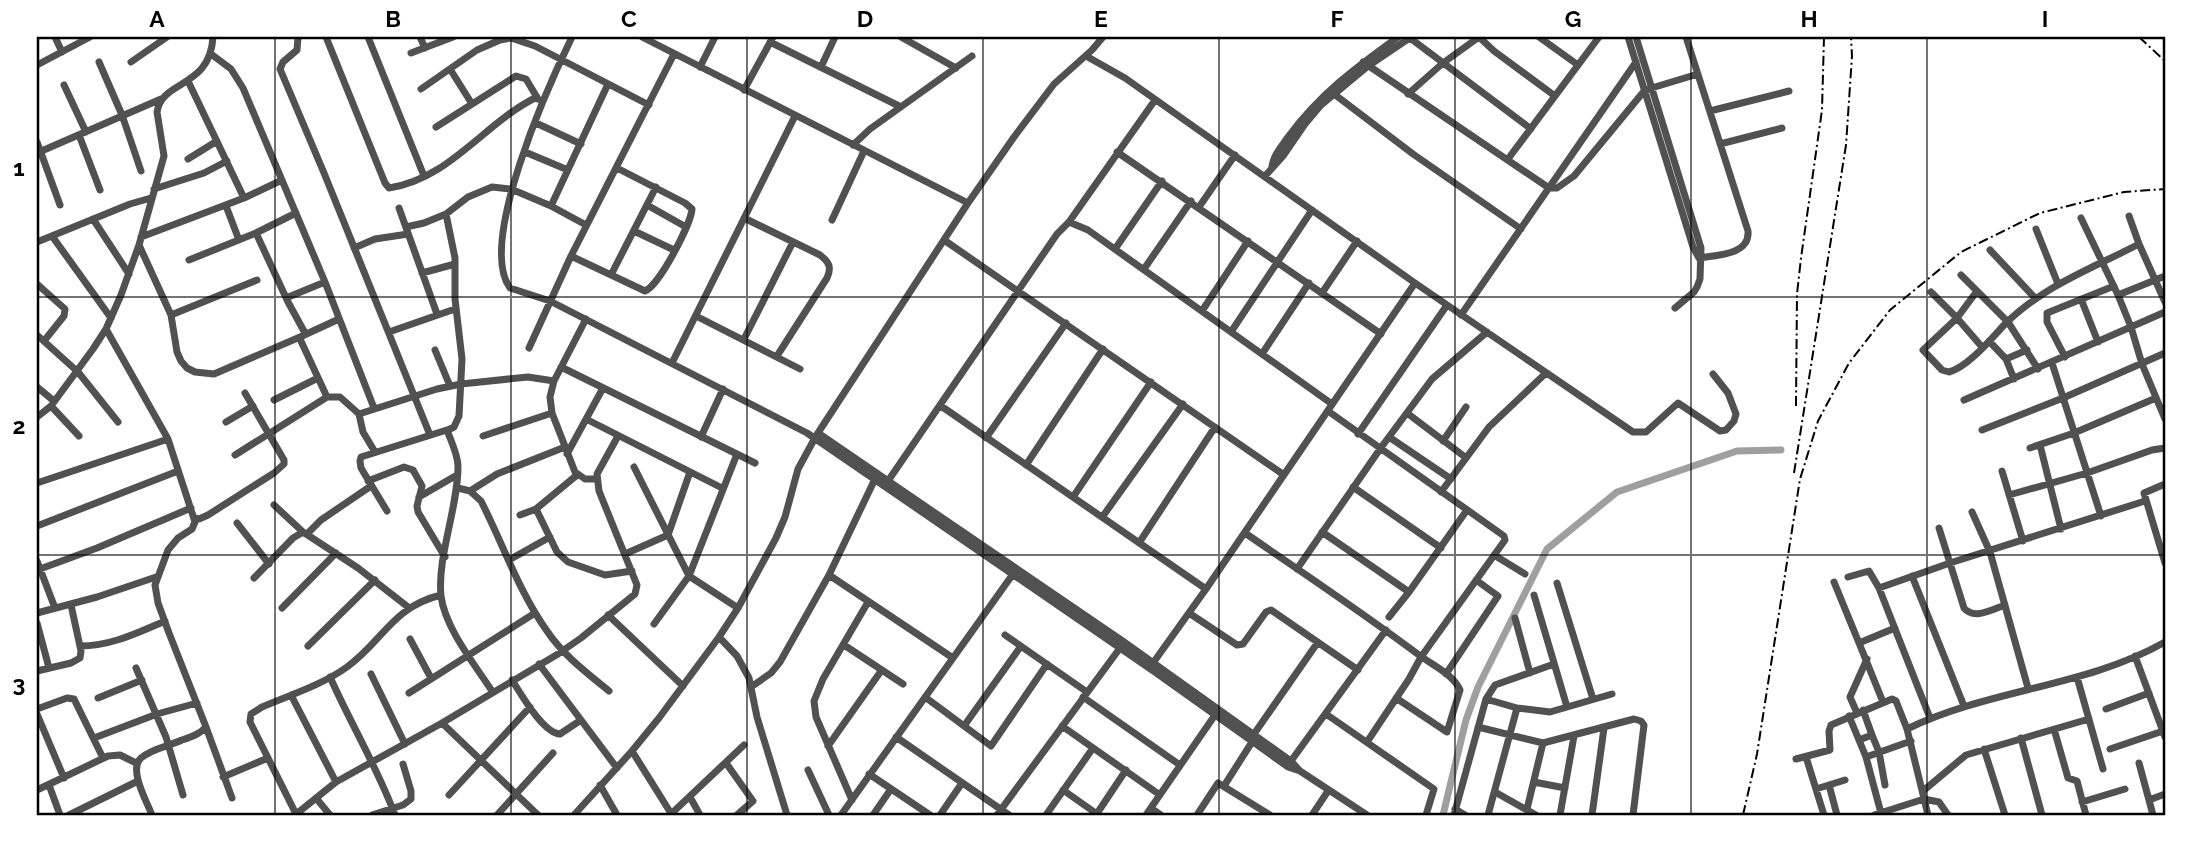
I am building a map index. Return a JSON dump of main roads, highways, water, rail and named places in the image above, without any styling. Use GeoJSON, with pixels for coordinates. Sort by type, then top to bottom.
{"type":"FeatureCollection","features":[{"type":"Feature","properties":{"kind":"waterway"},"geometry":{"type":"LineString","coordinates":[[1443,815],[1466,720],[1478,687],[1547,549],[1617,492],[1737,451],[1781,450]]}},
{"type":"Feature","properties":{"kind":"railway"},"geometry":{"type":"LineString","coordinates":[[1796,406],[1797,294],[1822,110],[1824,37]]}},
{"type":"Feature","properties":{"kind":"railway"},"geometry":{"type":"LineString","coordinates":[[1794,473],[1846,145],[1851,37]]}},
{"type":"Feature","properties":{"kind":"railway"},"geometry":{"type":"LineString","coordinates":[[2139,37],[2165,61]]}},
{"type":"Feature","properties":{"kind":"railway"},"geometry":{"type":"LineString","coordinates":[[1743,815],[1757,754],[1800,479],[1818,421],[1849,363],[1890,310],[1961,252],[2040,213],[2124,192],[2165,189]]}}]}
